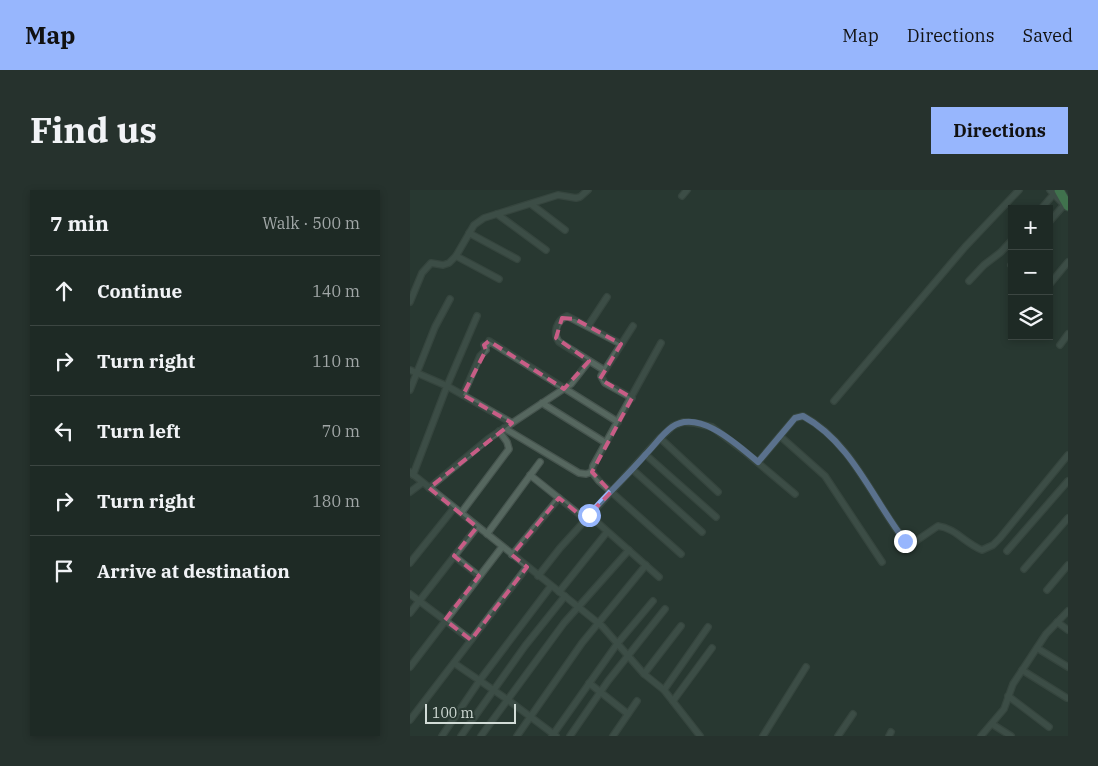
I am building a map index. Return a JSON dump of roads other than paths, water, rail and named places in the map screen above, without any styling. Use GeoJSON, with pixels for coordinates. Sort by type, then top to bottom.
{"type":"FeatureCollection","features":[{"type":"Feature","properties":{"kind":"highway"},"geometry":{"type":"LineString","coordinates":[[1054,192],[1067,207]]}},
{"type":"Feature","properties":{"kind":"street"},"geometry":{"type":"LineString","coordinates":[[410,302],[426,267],[431,263],[443,265],[449,263],[456,256],[478,221],[558,195],[580,197],[588,190]]}},
{"type":"Feature","properties":{"kind":"street"},"geometry":{"type":"LineString","coordinates":[[682,196],[687,190]]}},
{"type":"Feature","properties":{"kind":"street"},"geometry":{"type":"LineString","coordinates":[[834,400],[965,248],[1019,190]]}},
{"type":"Feature","properties":{"kind":"street"},"geometry":{"type":"LineString","coordinates":[[1044,205],[1054,192]]}},
{"type":"Feature","properties":{"kind":"street"},"geometry":{"type":"LineString","coordinates":[[531,204],[565,230]]}},
{"type":"Feature","properties":{"kind":"street"},"geometry":{"type":"LineString","coordinates":[[1053,219],[1067,207]]}},
{"type":"Feature","properties":{"kind":"street"},"geometry":{"type":"LineString","coordinates":[[497,214],[546,250]]}},
{"type":"Feature","properties":{"kind":"street"},"geometry":{"type":"LineString","coordinates":[[469,233],[517,259]]}},
{"type":"Feature","properties":{"kind":"street"},"geometry":{"type":"LineString","coordinates":[[969,281],[1008,244]]}},
{"type":"Feature","properties":{"kind":"street"},"geometry":{"type":"LineString","coordinates":[[456,256],[499,280]]}},
{"type":"Feature","properties":{"kind":"street"},"geometry":{"type":"LineString","coordinates":[[1053,280],[1068,262]]}},
{"type":"Feature","properties":{"kind":"street"},"geometry":{"type":"LineString","coordinates":[[588,326],[607,297]]}},
{"type":"Feature","properties":{"kind":"street"},"geometry":{"type":"LineString","coordinates":[[410,390],[435,327],[450,298]]}},
{"type":"Feature","properties":{"kind":"street"},"geometry":{"type":"LineString","coordinates":[[477,316],[412,473],[422,484],[598,622],[628,658],[664,690],[700,736]]}},
{"type":"Feature","properties":{"kind":"street"},"geometry":{"type":"LineString","coordinates":[[604,370],[559,342],[555,332],[562,318],[567,316],[621,344]]}},
{"type":"Feature","properties":{"kind":"street"},"geometry":{"type":"LineString","coordinates":[[632,398],[602,380],[601,376],[633,326]]}},
{"type":"Feature","properties":{"kind":"street"},"geometry":{"type":"LineString","coordinates":[[1060,345],[1068,334]]}},
{"type":"Feature","properties":{"kind":"street"},"geometry":{"type":"LineString","coordinates":[[463,395],[480,356],[486,350],[484,345],[487,345],[489,341],[618,422]]}},
{"type":"Feature","properties":{"kind":"street"},"geometry":{"type":"LineString","coordinates":[[661,344],[593,466],[592,472],[594,477],[681,554]]}},
{"type":"Feature","properties":{"kind":"street"},"geometry":{"type":"LineString","coordinates":[[429,488],[502,430],[564,389],[578,377],[590,361]]}},
{"type":"Feature","properties":{"kind":"street"},"geometry":{"type":"LineString","coordinates":[[410,370],[447,386],[512,423]]}},
{"type":"Feature","properties":{"kind":"street"},"geometry":{"type":"LineString","coordinates":[[542,403],[606,443]]}},
{"type":"Feature","properties":{"kind":"street"},"geometry":{"type":"LineString","coordinates":[[758,462],[795,418],[803,416],[834,439],[848,454],[898,533],[908,544],[913,543],[938,526],[949,529],[982,550],[993,545],[1000,538],[1068,454]]}},
{"type":"Feature","properties":{"kind":"street"},"geometry":{"type":"LineString","coordinates":[[538,576],[587,517],[660,438],[673,426],[683,422],[695,422],[712,427],[758,462],[795,494]]}},
{"type":"Feature","properties":{"kind":"street"},"geometry":{"type":"LineString","coordinates":[[502,430],[579,473],[586,474],[592,472]]}},
{"type":"Feature","properties":{"kind":"street"},"geometry":{"type":"LineString","coordinates":[[461,513],[509,449],[502,430]]}},
{"type":"Feature","properties":{"kind":"street"},"geometry":{"type":"LineString","coordinates":[[780,436],[825,476],[882,562]]}},
{"type":"Feature","properties":{"kind":"street"},"geometry":{"type":"LineString","coordinates":[[660,438],[718,492]]}},
{"type":"Feature","properties":{"kind":"street"},"geometry":{"type":"LineString","coordinates":[[646,455],[716,517]]}},
{"type":"Feature","properties":{"kind":"street"},"geometry":{"type":"LineString","coordinates":[[487,534],[540,462]]}},
{"type":"Feature","properties":{"kind":"street"},"geometry":{"type":"LineString","coordinates":[[632,469],[702,532]]}},
{"type":"Feature","properties":{"kind":"street"},"geometry":{"type":"LineString","coordinates":[[530,475],[558,498],[607,532],[659,577]]}},
{"type":"Feature","properties":{"kind":"street"},"geometry":{"type":"LineString","coordinates":[[1008,551],[1068,481]]}},
{"type":"Feature","properties":{"kind":"street"},"geometry":{"type":"LineString","coordinates":[[410,492],[422,484]]}},
{"type":"Feature","properties":{"kind":"street"},"geometry":{"type":"LineString","coordinates":[[512,555],[558,498]]}},
{"type":"Feature","properties":{"kind":"street"},"geometry":{"type":"LineString","coordinates":[[410,563],[454,508]]}},
{"type":"Feature","properties":{"kind":"street"},"geometry":{"type":"LineString","coordinates":[[1024,569],[1068,518]]}},
{"type":"Feature","properties":{"kind":"street"},"geometry":{"type":"LineString","coordinates":[[410,613],[478,527]]}},
{"type":"Feature","properties":{"kind":"street"},"geometry":{"type":"LineString","coordinates":[[461,736],[607,532]]}},
{"type":"Feature","properties":{"kind":"street"},"geometry":{"type":"LineString","coordinates":[[410,667],[502,547]]}},
{"type":"Feature","properties":{"kind":"street"},"geometry":{"type":"LineString","coordinates":[[481,736],[564,622],[579,608],[629,550]]}},
{"type":"Feature","properties":{"kind":"street"},"geometry":{"type":"LineString","coordinates":[[454,556],[479,576]]}},
{"type":"Feature","properties":{"kind":"street"},"geometry":{"type":"LineString","coordinates":[[517,736],[598,622],[646,565]]}},
{"type":"Feature","properties":{"kind":"street"},"geometry":{"type":"LineString","coordinates":[[1047,590],[1068,565]]}},
{"type":"Feature","properties":{"kind":"street"},"geometry":{"type":"LineString","coordinates":[[410,720],[527,567]]}},
{"type":"Feature","properties":{"kind":"street"},"geometry":{"type":"LineString","coordinates":[[442,736],[480,680],[551,586]]}},
{"type":"Feature","properties":{"kind":"street"},"geometry":{"type":"LineString","coordinates":[[410,594],[471,640]]}},
{"type":"Feature","properties":{"kind":"street"},"geometry":{"type":"LineString","coordinates":[[454,663],[508,700],[554,735],[617,644],[653,601]]}},
{"type":"Feature","properties":{"kind":"street"},"geometry":{"type":"LineString","coordinates":[[570,736],[600,692],[665,609]]}},
{"type":"Feature","properties":{"kind":"street"},"geometry":{"type":"LineString","coordinates":[[981,736],[1004,708],[1012,684],[1037,648],[1068,611]]}},
{"type":"Feature","properties":{"kind":"street"},"geometry":{"type":"LineString","coordinates":[[1057,622],[1068,630]]}},
{"type":"Feature","properties":{"kind":"street"},"geometry":{"type":"LineString","coordinates":[[644,674],[681,626]]}},
{"type":"Feature","properties":{"kind":"street"},"geometry":{"type":"LineString","coordinates":[[664,690],[708,627]]}},
{"type":"Feature","properties":{"kind":"street"},"geometry":{"type":"LineString","coordinates":[[673,701],[712,648]]}},
{"type":"Feature","properties":{"kind":"street"},"geometry":{"type":"LineString","coordinates":[[1037,648],[1068,667]]}},
{"type":"Feature","properties":{"kind":"street"},"geometry":{"type":"LineString","coordinates":[[763,736],[806,667]]}},
{"type":"Feature","properties":{"kind":"street"},"geometry":{"type":"LineString","coordinates":[[1022,670],[1067,698]]}},
{"type":"Feature","properties":{"kind":"street"},"geometry":{"type":"LineString","coordinates":[[589,683],[628,714]]}},
{"type":"Feature","properties":{"kind":"street"},"geometry":{"type":"LineString","coordinates":[[1008,696],[1049,726]]}},
{"type":"Feature","properties":{"kind":"street"},"geometry":{"type":"LineString","coordinates":[[613,736],[637,701]]}},
{"type":"Feature","properties":{"kind":"street"},"geometry":{"type":"LineString","coordinates":[[838,736],[853,714]]}},
{"type":"Feature","properties":{"kind":"street"},"geometry":{"type":"LineString","coordinates":[[992,724],[1011,736]]}}]}
